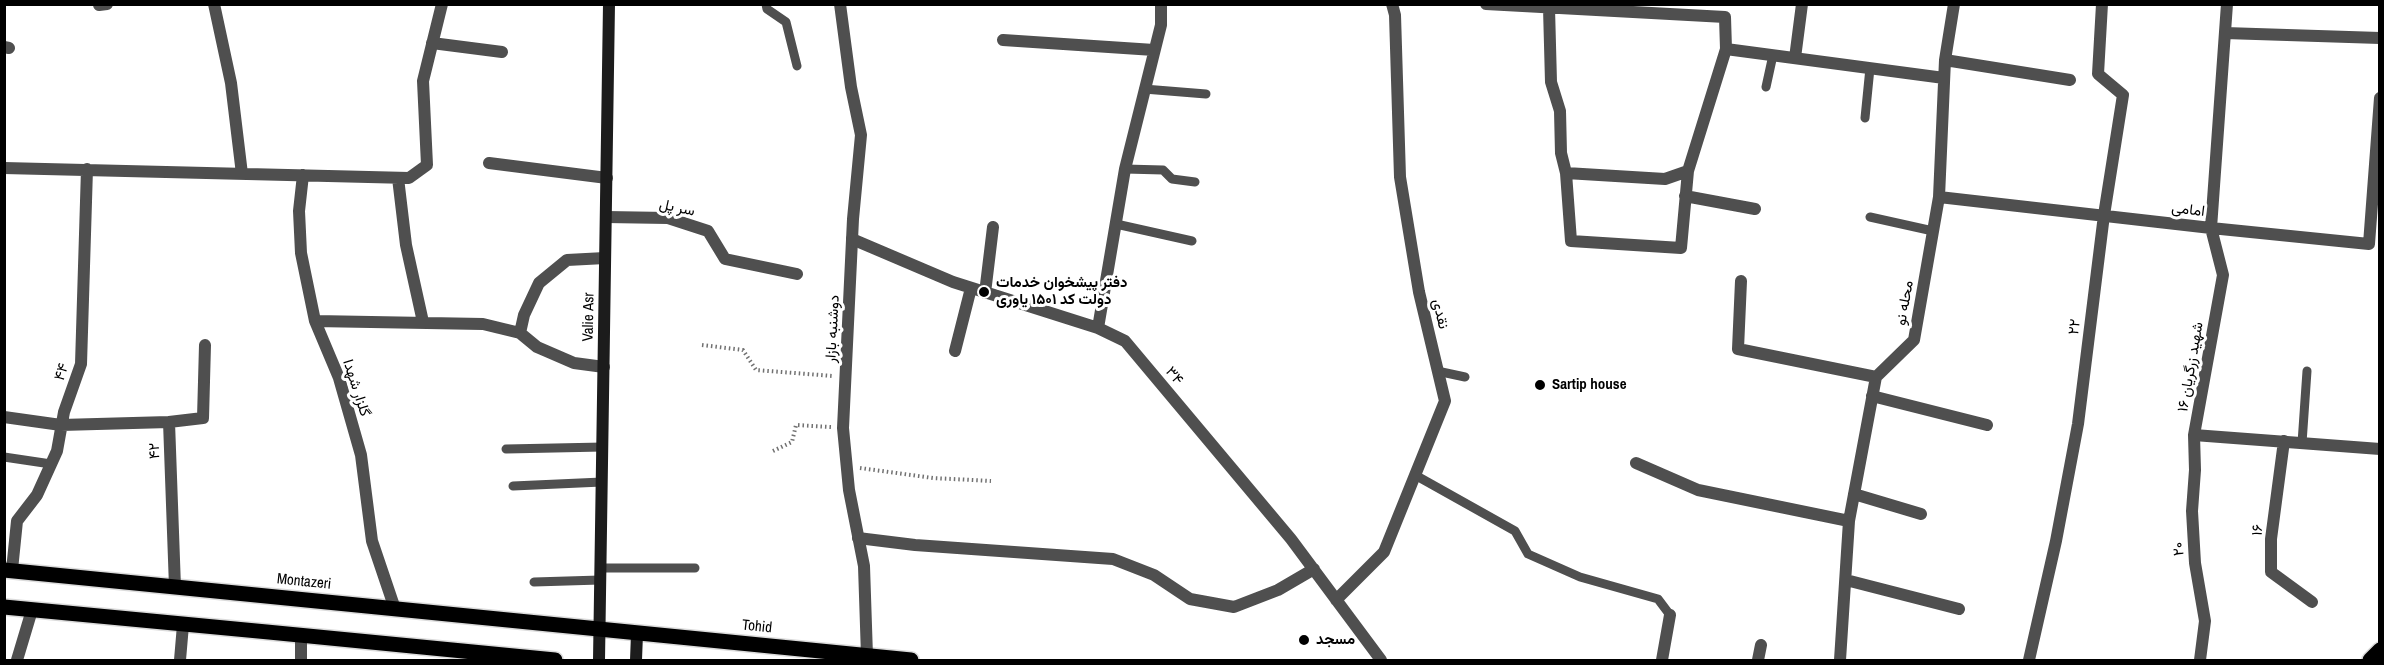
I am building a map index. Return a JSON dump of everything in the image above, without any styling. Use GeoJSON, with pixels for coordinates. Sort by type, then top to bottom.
{"type":"FeatureCollection","features":[{"type":"Feature","properties":{"kind":"main road","name":"Valie Asr"},"geometry":{"type":"LineString","coordinates":[[599,660],[609,4]]}},
{"type":"Feature","properties":{"kind":"main road","name":"Montazeri"},"geometry":{"type":"LineString","coordinates":[[8,570],[599,630]]}},
{"type":"Feature","properties":{"kind":"main road"},"geometry":{"type":"LineString","coordinates":[[4,607],[300,634],[435,654],[555,660]]}},
{"type":"Feature","properties":{"kind":"main road","name":"Tohid"},"geometry":{"type":"LineString","coordinates":[[599,630],[911,660]]}},
{"type":"Feature","properties":{"kind":"main road"},"geometry":{"type":"LineString","coordinates":[[636,660],[637,634]]}},
{"type":"Feature","properties":{"kind":"main road"},"geometry":{"type":"LineString","coordinates":[[2370,660],[2379,650]]}},
{"type":"Feature","properties":{"kind":"street"},"geometry":{"type":"LineString","coordinates":[[214,4],[231,83],[242,174]]}},
{"type":"Feature","properties":{"kind":"street"},"geometry":{"type":"LineString","coordinates":[[4,168],[409,178],[427,165],[423,81],[442,4]]}},
{"type":"Feature","properties":{"kind":"street","name":"دوشنبه بازار"},"geometry":{"type":"LineString","coordinates":[[840,4],[851,87],[861,135],[852,239],[843,428],[849,490],[864,566],[867,656]]}},
{"type":"Feature","properties":{"kind":"street"},"geometry":{"type":"LineString","coordinates":[[1098,328],[1125,169],[1161,25],[1161,4]]}},
{"type":"Feature","properties":{"kind":"street","name":"نقدی"},"geometry":{"type":"LineString","coordinates":[[1336,600],[1384,552],[1444,401],[1419,292],[1400,177],[1395,15],[1392,4]]}},
{"type":"Feature","properties":{"kind":"street"},"geometry":{"type":"LineString","coordinates":[[1486,4],[1549,8],[1644,8],[1725,17],[1726,49],[1688,171],[1681,248],[1571,240],[1566,173],[1561,153],[1560,111],[1551,82],[1549,8]]}},
{"type":"Feature","properties":{"kind":"street"},"geometry":{"type":"LineString","coordinates":[[1795,58],[1802,4]]}},
{"type":"Feature","properties":{"kind":"street","name":"محله نو"},"geometry":{"type":"LineString","coordinates":[[1876,377],[1914,340],[1939,197],[1945,60],[1954,4]]}},
{"type":"Feature","properties":{"kind":"street","name":"۲۲"},"geometry":{"type":"LineString","coordinates":[[2029,660],[2056,541],[2078,424],[2104,215],[2123,95],[2098,74],[2102,4]]}},
{"type":"Feature","properties":{"kind":"street","name":"امامی"},"geometry":{"type":"LineString","coordinates":[[1939,197],[2211,228],[2227,4]]}},
{"type":"Feature","properties":{"kind":"street"},"geometry":{"type":"LineString","coordinates":[[2225,33],[2379,39]]}},
{"type":"Feature","properties":{"kind":"street"},"geometry":{"type":"LineString","coordinates":[[1003,40],[1154,50]]}},
{"type":"Feature","properties":{"kind":"street"},"geometry":{"type":"LineString","coordinates":[[432,43],[502,52]]}},
{"type":"Feature","properties":{"kind":"street"},"geometry":{"type":"LineString","coordinates":[[1726,49],[1944,78]]}},
{"type":"Feature","properties":{"kind":"street"},"geometry":{"type":"LineString","coordinates":[[1945,60],[2070,80]]}},
{"type":"Feature","properties":{"kind":"street"},"geometry":{"type":"LineString","coordinates":[[2211,228],[2369,244],[2379,98]]}},
{"type":"Feature","properties":{"kind":"street"},"geometry":{"type":"LineString","coordinates":[[489,163],[606,178]]}},
{"type":"Feature","properties":{"kind":"street","name":"۴۴"},"geometry":{"type":"LineString","coordinates":[[8,570],[16,521],[37,495],[57,451],[64,412],[81,364],[87,169]]}},
{"type":"Feature","properties":{"kind":"street"},"geometry":{"type":"LineString","coordinates":[[1566,173],[1665,179],[1688,171]]}},
{"type":"Feature","properties":{"kind":"street","name":"گلزار شهدا"},"geometry":{"type":"LineString","coordinates":[[303,175],[299,211],[301,253],[315,321],[339,378],[362,454],[372,541],[395,609]]}},
{"type":"Feature","properties":{"kind":"street"},"geometry":{"type":"LineString","coordinates":[[398,178],[406,245],[423,322]]}},
{"type":"Feature","properties":{"kind":"street"},"geometry":{"type":"LineString","coordinates":[[1685,196],[1755,209]]}},
{"type":"Feature","properties":{"kind":"street","name":"سر پل"},"geometry":{"type":"LineString","coordinates":[[606,217],[668,218],[708,231],[725,258],[797,274]]}},
{"type":"Feature","properties":{"kind":"street"},"geometry":{"type":"LineString","coordinates":[[985,293],[993,227]]}},
{"type":"Feature","properties":{"kind":"street","name":"۱۶ شهید زرگریان"},"geometry":{"type":"LineString","coordinates":[[2211,228],[2223,275],[2194,435],[2379,448]]}},
{"type":"Feature","properties":{"kind":"street","name":"۳۴"},"geometry":{"type":"LineString","coordinates":[[852,239],[971,288],[1098,328],[1125,341],[1291,539],[1381,660]]}},
{"type":"Feature","properties":{"kind":"street"},"geometry":{"type":"LineString","coordinates":[[520,333],[524,315],[539,283],[567,260],[605,258]]}},
{"type":"Feature","properties":{"kind":"street"},"geometry":{"type":"LineString","coordinates":[[1741,281],[1738,349],[1876,377],[1849,521],[1840,660]]}},
{"type":"Feature","properties":{"kind":"street"},"geometry":{"type":"LineString","coordinates":[[955,351],[971,288]]}},
{"type":"Feature","properties":{"kind":"street"},"geometry":{"type":"LineString","coordinates":[[315,321],[483,324],[520,333],[537,347],[574,363],[604,367]]}},
{"type":"Feature","properties":{"kind":"street","name":"۴۲"},"geometry":{"type":"LineString","coordinates":[[176,587],[169,422],[203,418],[205,345]]}},
{"type":"Feature","properties":{"kind":"street"},"geometry":{"type":"LineString","coordinates":[[1872,396],[1987,424]]}},
{"type":"Feature","properties":{"kind":"street"},"geometry":{"type":"LineString","coordinates":[[4,417],[61,424],[169,422]]}},
{"type":"Feature","properties":{"kind":"street","name":"۲۰"},"geometry":{"type":"LineString","coordinates":[[2194,435],[2195,470],[2192,511],[2194,553],[2205,621],[2200,660]]}},
{"type":"Feature","properties":{"kind":"street","name":"۱۶"},"geometry":{"type":"LineString","coordinates":[[2284,441],[2271,539],[2271,572],[2312,602]]}},
{"type":"Feature","properties":{"kind":"street"},"geometry":{"type":"LineString","coordinates":[[1636,463],[1698,490],[1849,521]]}},
{"type":"Feature","properties":{"kind":"street"},"geometry":{"type":"LineString","coordinates":[[1854,494],[1921,514]]}},
{"type":"Feature","properties":{"kind":"street"},"geometry":{"type":"LineString","coordinates":[[858,538],[915,545],[1113,559],[1154,575],[1190,599],[1234,607],[1278,590],[1314,570]]}},
{"type":"Feature","properties":{"kind":"street"},"geometry":{"type":"LineString","coordinates":[[1846,580],[1959,609]]}},
{"type":"Feature","properties":{"kind":"street"},"geometry":{"type":"LineString","coordinates":[[17,660],[32,610]]}},
{"type":"Feature","properties":{"kind":"street"},"geometry":{"type":"LineString","coordinates":[[1662,660],[1670,615]]}},
{"type":"Feature","properties":{"kind":"street"},"geometry":{"type":"LineString","coordinates":[[180,660],[183,625]]}},
{"type":"Feature","properties":{"kind":"street"},"geometry":{"type":"LineString","coordinates":[[300,634],[301,660]]}},
{"type":"Feature","properties":{"kind":"street"},"geometry":{"type":"LineString","coordinates":[[1758,660],[1761,645]]}},
{"type":"Feature","properties":{"kind":"lane"},"geometry":{"type":"LineString","coordinates":[[766,4],[767,9],[786,22],[797,66]]}},
{"type":"Feature","properties":{"kind":"lane"},"geometry":{"type":"LineString","coordinates":[[1766,87],[1773,55]]}},
{"type":"Feature","properties":{"kind":"lane"},"geometry":{"type":"LineString","coordinates":[[1865,118],[1870,68]]}},
{"type":"Feature","properties":{"kind":"lane"},"geometry":{"type":"LineString","coordinates":[[1144,88],[1206,94]]}},
{"type":"Feature","properties":{"kind":"lane"},"geometry":{"type":"LineString","coordinates":[[1125,169],[1163,170],[1172,179],[1195,182]]}},
{"type":"Feature","properties":{"kind":"lane"},"geometry":{"type":"LineString","coordinates":[[1870,216],[1933,231]]}},
{"type":"Feature","properties":{"kind":"lane"},"geometry":{"type":"LineString","coordinates":[[1116,224],[1192,240]]}},
{"type":"Feature","properties":{"kind":"lane"},"geometry":{"type":"LineString","coordinates":[[1437,371],[1465,377]]}},
{"type":"Feature","properties":{"kind":"lane"},"geometry":{"type":"LineString","coordinates":[[2302,443],[2307,371]]}},
{"type":"Feature","properties":{"kind":"lane"},"geometry":{"type":"LineString","coordinates":[[506,449],[603,447]]}},
{"type":"Feature","properties":{"kind":"lane"},"geometry":{"type":"LineString","coordinates":[[4,457],[51,464]]}},
{"type":"Feature","properties":{"kind":"lane"},"geometry":{"type":"LineString","coordinates":[[1415,475],[1515,531],[1528,554],[1580,577],[1658,598],[1670,615]]}},
{"type":"Feature","properties":{"kind":"lane"},"geometry":{"type":"LineString","coordinates":[[513,486],[602,482]]}},
{"type":"Feature","properties":{"kind":"lane"},"geometry":{"type":"LineString","coordinates":[[534,582],[601,574],[694,568]]}},
{"type":"Feature","properties":{"kind":"path"},"geometry":{"type":"LineString","coordinates":[[702,345],[743,350],[756,370],[846,377]]}},
{"type":"Feature","properties":{"kind":"path"},"geometry":{"type":"LineString","coordinates":[[772,451],[792,442],[796,424],[843,428]]}},
{"type":"Feature","properties":{"kind":"path"},"geometry":{"type":"LineString","coordinates":[[847,466],[933,478],[991,481]]}},
{"type":"Feature","properties":{"kind":"place","name":"دفتر پیشخوان خدمات دولت کد ۱۵۰۱ یاوری"},"geometry":{"type":"Point","coordinates":[984,292]}},
{"type":"Feature","properties":{"kind":"place","name":"Sartip house"},"geometry":{"type":"Point","coordinates":[1540,385]}},
{"type":"Feature","properties":{"kind":"place","name":"مسجد"},"geometry":{"type":"Point","coordinates":[1304,640]}}]}
